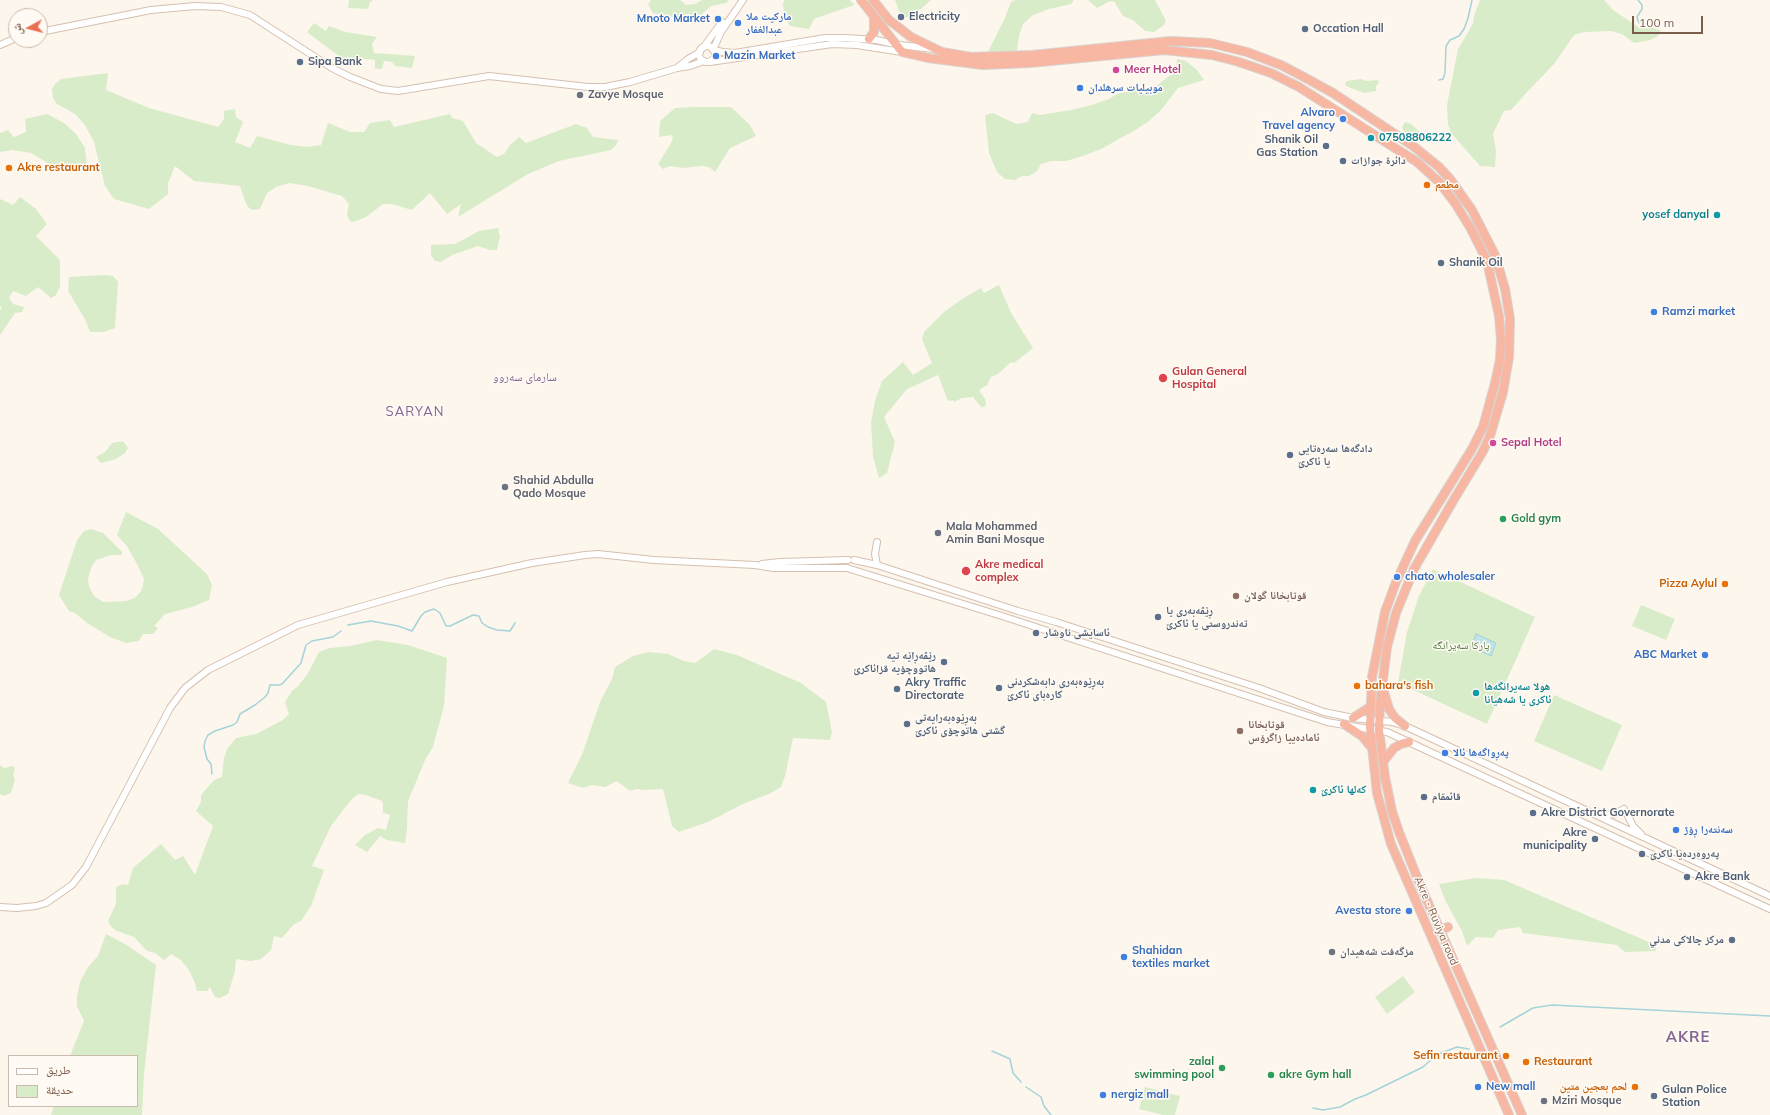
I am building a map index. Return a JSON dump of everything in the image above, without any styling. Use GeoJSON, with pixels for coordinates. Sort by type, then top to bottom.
{"type":"FeatureCollection","features":[{"type":"Feature","properties":{"kind":"highway"},"geometry":{"type":"LineString","coordinates":[[862,0],[874,19],[899,48]]}},
{"type":"Feature","properties":{"kind":"highway","name":"Akre - Ruviya road"},"geometry":{"type":"LineString","coordinates":[[873,0],[889,20],[903,32],[933,49],[955,54],[989,57],[1032,55],[1171,41],[1210,43],[1247,52],[1282,65],[1333,93],[1413,146],[1439,167],[1450,179],[1472,210],[1500,268],[1508,304],[1510,340],[1503,392],[1490,436],[1482,453],[1453,501],[1412,575],[1396,613],[1389,640],[1379,730],[1392,811],[1399,832],[1440,930],[1522,1115]]}},
{"type":"Feature","properties":{"kind":"highway"},"geometry":{"type":"LineString","coordinates":[[869,39],[874,32],[874,19]]}},
{"type":"Feature","properties":{"kind":"highway"},"geometry":{"type":"LineString","coordinates":[[899,48],[903,32]]}},
{"type":"Feature","properties":{"kind":"highway","name":"Akre - Ruviya road"},"geometry":{"type":"LineString","coordinates":[[899,48],[948,61],[983,65],[1030,63],[1148,50],[1178,50],[1212,55],[1239,62],[1299,87],[1417,162],[1439,182],[1455,203],[1471,229],[1487,261],[1492,280],[1499,316],[1501,339],[1500,360],[1483,427],[1448,491],[1415,541],[1396,582],[1385,612],[1372,677],[1370,728],[1377,793],[1391,844],[1509,1115]]}},
{"type":"Feature","properties":{"kind":"highway"},"geometry":{"type":"LineString","coordinates":[[1370,131],[1377,122]]}},
{"type":"Feature","properties":{"kind":"highway"},"geometry":{"type":"LineString","coordinates":[[1383,684],[1389,709],[1395,718],[1405,726]]}},
{"type":"Feature","properties":{"kind":"highway"},"geometry":{"type":"LineString","coordinates":[[1353,718],[1370,707]]}},
{"type":"Feature","properties":{"kind":"highway"},"geometry":{"type":"LineString","coordinates":[[1344,724],[1362,736],[1371,748]]}},
{"type":"Feature","properties":{"kind":"highway"},"geometry":{"type":"LineString","coordinates":[[1383,762],[1394,748],[1409,742]]}},
{"type":"Feature","properties":{"kind":"highway"},"geometry":{"type":"LineString","coordinates":[[1440,930],[1448,927]]}},
{"type":"Feature","properties":{"kind":"street"},"geometry":{"type":"LineString","coordinates":[[707,62],[701,59],[702,50],[738,0]]}},
{"type":"Feature","properties":{"kind":"street"},"geometry":{"type":"LineString","coordinates":[[707,62],[715,57],[713,50],[721,32],[743,0]]}},
{"type":"Feature","properties":{"kind":"street"},"geometry":{"type":"LineString","coordinates":[[48,30],[151,10],[195,6],[220,7],[244,12],[332,68],[350,77],[381,89],[398,91],[488,76],[588,87],[605,87],[630,82],[677,68],[707,62],[823,45],[857,45],[933,49]]}},
{"type":"Feature","properties":{"kind":"street"},"geometry":{"type":"LineString","coordinates":[[677,68],[688,59],[708,47],[713,50],[730,53],[825,38],[869,39],[899,48]]}},
{"type":"Feature","properties":{"kind":"street"},"geometry":{"type":"LineString","coordinates":[[877,542],[875,554],[877,564]]}},
{"type":"Feature","properties":{"kind":"street"},"geometry":{"type":"LineString","coordinates":[[0,907],[17,908],[36,906],[46,903],[72,885],[86,867],[166,715],[185,688],[194,679],[208,670],[298,625],[447,582],[532,563],[578,556],[598,554],[654,560],[755,565],[773,568],[849,568],[856,566],[851,560]]}},
{"type":"Feature","properties":{"kind":"street"},"geometry":{"type":"LineString","coordinates":[[851,560],[846,563],[849,568],[1002,616],[1327,722],[1379,730],[1498,782],[1770,909]]}},
{"type":"Feature","properties":{"kind":"street"},"geometry":{"type":"LineString","coordinates":[[755,565],[780,562],[851,560],[877,564],[1194,667],[1324,712],[1353,718],[1392,722],[1405,726],[1770,896]]}},
{"type":"Feature","properties":{"kind":"street"},"geometry":{"type":"LineString","coordinates":[[1190,677],[1194,667]]}},
{"type":"Feature","properties":{"kind":"street"},"geometry":{"type":"LineString","coordinates":[[1498,782],[1502,772]]}},
{"type":"Feature","properties":{"kind":"street"},"geometry":{"type":"LineString","coordinates":[[1600,816],[1626,811],[1633,826],[1645,837]]}},
{"type":"Feature","properties":{"kind":"street"},"geometry":{"type":"LineString","coordinates":[[1738,893],[1742,882]]}},
{"type":"Feature","properties":{"kind":"green space"},"geometry":{"type":"Polygon","coordinates":[[[349,0],[373,0],[370,2],[368,9],[348,8],[349,0]]]}},
{"type":"Feature","properties":{"kind":"green space"},"geometry":{"type":"Polygon","coordinates":[[[651,0],[680,0],[686,5],[695,4],[702,0],[729,0],[726,3],[711,6],[699,17],[678,18],[653,13],[648,5],[651,0]]]}},
{"type":"Feature","properties":{"kind":"green space"},"geometry":{"type":"Polygon","coordinates":[[[785,0],[850,0],[854,5],[814,19],[809,29],[790,26],[784,17],[783,3],[785,0]]]}},
{"type":"Feature","properties":{"kind":"green space"},"geometry":{"type":"Polygon","coordinates":[[[895,0],[931,0],[915,14],[902,19],[895,0]]]}},
{"type":"Feature","properties":{"kind":"green space"},"geometry":{"type":"Polygon","coordinates":[[[1016,0],[1074,0],[1071,4],[1049,9],[1033,15],[1023,24],[1019,36],[1017,51],[988,52],[1011,2],[1016,0]]]}},
{"type":"Feature","properties":{"kind":"green space"},"geometry":{"type":"Polygon","coordinates":[[[1088,0],[1155,0],[1166,21],[1164,25],[1154,32],[1145,31],[1133,20],[1123,16],[1114,1],[1108,2],[1097,8],[1088,0]]]}},
{"type":"Feature","properties":{"kind":"green space"},"geometry":{"type":"Polygon","coordinates":[[[1480,0],[1604,0],[1613,10],[1640,28],[1652,27],[1661,31],[1658,36],[1650,40],[1634,43],[1622,34],[1611,31],[1584,32],[1574,35],[1554,64],[1511,110],[1504,111],[1493,134],[1496,150],[1495,167],[1480,166],[1452,134],[1448,125],[1447,105],[1458,49],[1473,24],[1474,16],[1480,0]]]}},
{"type":"Feature","properties":{"kind":"green space"},"geometry":{"type":"Polygon","coordinates":[[[314,23],[326,31],[329,26],[345,32],[377,37],[372,44],[374,53],[415,56],[412,68],[395,66],[392,62],[384,61],[382,69],[375,69],[375,60],[356,58],[344,60],[307,32],[314,23]]]}},
{"type":"Feature","properties":{"kind":"green space"},"geometry":{"type":"Polygon","coordinates":[[[1177,59],[1186,61],[1197,70],[1204,80],[1178,88],[1162,109],[1149,121],[1137,129],[1101,149],[1083,156],[1066,161],[1051,161],[1041,164],[1037,171],[1029,176],[1022,176],[1015,180],[1005,179],[997,172],[989,153],[985,115],[993,113],[1016,124],[1028,122],[1032,113],[1040,115],[1092,105],[1109,99],[1117,94],[1156,86],[1176,71],[1177,59]]]}},
{"type":"Feature","properties":{"kind":"green space"},"geometry":{"type":"Polygon","coordinates":[[[108,73],[106,90],[149,108],[218,127],[224,119],[224,111],[235,109],[236,117],[243,122],[235,142],[250,148],[257,136],[291,145],[307,147],[321,145],[328,123],[350,132],[364,132],[370,123],[390,120],[394,127],[450,114],[452,118],[463,121],[476,143],[497,157],[504,154],[510,145],[519,137],[526,143],[576,124],[587,128],[593,137],[618,140],[616,145],[611,150],[559,161],[528,174],[458,217],[461,204],[447,214],[430,193],[412,210],[392,204],[383,204],[366,217],[353,222],[350,221],[347,215],[349,204],[342,196],[308,186],[289,183],[276,187],[267,193],[260,209],[253,210],[248,207],[240,186],[194,181],[175,166],[168,183],[168,194],[149,209],[114,199],[105,186],[94,142],[85,125],[75,114],[57,104],[53,98],[52,89],[61,79],[108,73]]]}},
{"type":"Feature","properties":{"kind":"green space"},"geometry":{"type":"Polygon","coordinates":[[[1361,79],[1366,81],[1378,80],[1379,83],[1376,86],[1376,91],[1364,93],[1346,86],[1345,83],[1347,81],[1361,79]]]}},
{"type":"Feature","properties":{"kind":"green space"},"geometry":{"type":"Polygon","coordinates":[[[731,107],[750,125],[756,136],[730,148],[715,172],[709,167],[702,166],[682,168],[670,166],[663,169],[658,164],[673,138],[671,135],[659,137],[660,121],[675,108],[731,107]]]}},
{"type":"Feature","properties":{"kind":"green space"},"geometry":{"type":"Polygon","coordinates":[[[47,114],[64,123],[76,134],[85,148],[87,164],[56,168],[31,153],[12,150],[0,152],[0,133],[8,130],[14,137],[26,132],[25,119],[47,114]]]}},
{"type":"Feature","properties":{"kind":"green space"},"geometry":{"type":"Polygon","coordinates":[[[1405,122],[1411,124],[1423,135],[1425,140],[1421,142],[1413,139],[1403,130],[1402,127],[1405,122]]]}},
{"type":"Feature","properties":{"kind":"green space"},"geometry":{"type":"Polygon","coordinates":[[[20,197],[36,209],[47,224],[36,236],[60,260],[60,286],[56,295],[51,298],[38,287],[26,296],[13,291],[9,298],[13,304],[24,307],[22,312],[15,313],[0,335],[0,310],[2,308],[0,306],[0,199],[13,205],[20,197]]]}},
{"type":"Feature","properties":{"kind":"green space"},"geometry":{"type":"Polygon","coordinates":[[[498,228],[500,237],[497,250],[490,250],[478,246],[452,255],[441,262],[435,261],[431,255],[431,245],[455,244],[479,231],[498,228]]]}},
{"type":"Feature","properties":{"kind":"green space"},"geometry":{"type":"Polygon","coordinates":[[[104,275],[113,276],[118,282],[115,328],[104,332],[90,332],[85,319],[68,291],[69,277],[104,275]]]}},
{"type":"Feature","properties":{"kind":"green space"},"geometry":{"type":"Polygon","coordinates":[[[999,285],[1011,313],[1033,348],[1014,363],[1011,362],[998,374],[991,377],[987,385],[979,390],[985,399],[986,405],[982,408],[973,397],[962,398],[954,402],[953,400],[948,401],[938,375],[907,389],[884,417],[895,442],[887,473],[879,478],[873,457],[871,422],[875,401],[882,381],[903,362],[913,375],[932,363],[922,339],[924,332],[944,312],[962,299],[981,288],[984,293],[999,285]]]}},
{"type":"Feature","properties":{"kind":"green space"},"geometry":{"type":"Polygon","coordinates":[[[123,441],[128,448],[125,453],[116,459],[101,463],[96,457],[105,452],[112,443],[123,441]]]}},
{"type":"Feature","properties":{"kind":"green space"},"geometry":{"type":"Polygon","coordinates":[[[126,512],[158,529],[207,574],[212,585],[209,600],[192,607],[165,614],[154,626],[158,628],[153,634],[143,634],[139,641],[126,643],[110,637],[87,623],[75,613],[69,611],[59,595],[77,540],[84,531],[91,529],[103,533],[122,552],[122,555],[111,555],[96,560],[91,568],[88,579],[89,586],[94,596],[103,602],[126,601],[135,598],[142,590],[144,579],[127,546],[117,535],[126,512]]]}},
{"type":"Feature","properties":{"kind":"green space","name":"پارکا سەیرانگه"},"geometry":{"type":"Polygon","coordinates":[[[1433,569],[1535,617],[1487,724],[1398,683],[1407,632],[1419,596],[1433,569]]]}},
{"type":"Feature","properties":{"kind":"green space"},"geometry":{"type":"Polygon","coordinates":[[[1641,605],[1675,619],[1666,640],[1632,626],[1641,605]]]}},
{"type":"Feature","properties":{"kind":"green space"},"geometry":{"type":"Polygon","coordinates":[[[377,640],[408,645],[447,658],[444,706],[433,747],[426,758],[408,801],[405,843],[387,840],[380,836],[367,852],[355,845],[365,835],[378,828],[386,830],[390,815],[383,813],[382,801],[366,795],[358,794],[351,800],[331,826],[312,866],[324,870],[311,906],[301,921],[294,924],[282,938],[274,936],[271,950],[261,959],[251,961],[236,959],[235,971],[228,994],[220,998],[215,997],[210,987],[207,991],[197,991],[189,970],[181,960],[171,954],[164,960],[155,953],[147,951],[134,937],[115,930],[110,925],[108,921],[116,904],[116,887],[122,884],[128,885],[133,868],[161,844],[175,860],[183,856],[195,875],[213,826],[196,811],[201,802],[201,795],[214,780],[222,777],[224,758],[227,749],[236,738],[256,734],[283,720],[289,714],[285,702],[292,691],[307,675],[319,652],[330,648],[350,646],[377,640]]]}},
{"type":"Feature","properties":{"kind":"green space"},"geometry":{"type":"Polygon","coordinates":[[[714,649],[737,655],[801,683],[826,702],[832,732],[830,740],[793,738],[785,776],[781,787],[708,822],[679,832],[672,826],[663,789],[637,789],[630,791],[617,781],[605,787],[592,785],[583,788],[568,783],[583,752],[600,702],[612,679],[615,667],[633,656],[649,652],[668,654],[684,661],[695,663],[714,649]]]}},
{"type":"Feature","properties":{"kind":"green space"},"geometry":{"type":"Polygon","coordinates":[[[1554,695],[1622,725],[1602,771],[1534,741],[1554,695]]]}},
{"type":"Feature","properties":{"kind":"green space"},"geometry":{"type":"Polygon","coordinates":[[[0,765],[4,768],[13,766],[15,770],[13,775],[15,779],[11,793],[3,796],[0,794],[0,765]]]}},
{"type":"Feature","properties":{"kind":"green space"},"geometry":{"type":"Polygon","coordinates":[[[1476,878],[1504,880],[1656,945],[1656,951],[1625,952],[1617,945],[1523,933],[1520,927],[1498,930],[1493,938],[1476,937],[1467,946],[1462,931],[1446,902],[1439,884],[1476,878]]]}},
{"type":"Feature","properties":{"kind":"green space"},"geometry":{"type":"Polygon","coordinates":[[[106,934],[125,944],[156,965],[144,1074],[142,1115],[51,1115],[54,1107],[138,1107],[138,1055],[70,1055],[84,1021],[77,1006],[77,996],[80,982],[88,967],[98,956],[106,934]]]}},
{"type":"Feature","properties":{"kind":"green space"},"geometry":{"type":"Polygon","coordinates":[[[1403,976],[1415,992],[1387,1014],[1375,997],[1403,976]]]}},
{"type":"Feature","properties":{"kind":"green space"},"geometry":{"type":"Polygon","coordinates":[[[1145,1087],[1180,1096],[1175,1115],[1163,1115],[1139,1109],[1145,1087]]]}},
{"type":"Feature","properties":{"kind":"water"},"geometry":{"type":"Polygon","coordinates":[[[1476,634],[1496,643],[1491,656],[1471,647],[1476,634]]]}},
{"type":"Feature","properties":{"kind":"waterway"},"geometry":{"type":"LineString","coordinates":[[1439,80],[1443,79],[1445,73],[1446,46],[1450,40],[1459,36],[1464,29],[1472,0]]}},
{"type":"Feature","properties":{"kind":"waterway"},"geometry":{"type":"LineString","coordinates":[[1638,0],[1642,5],[1642,9],[1637,17],[1639,23]]}},
{"type":"Feature","properties":{"kind":"waterway"},"geometry":{"type":"LineString","coordinates":[[348,625],[371,621],[398,626],[412,631],[421,616],[425,612],[434,609],[440,613],[446,626],[450,626],[473,615],[479,616],[482,623],[497,630],[510,631],[515,623]]}},
{"type":"Feature","properties":{"kind":"waterway"},"geometry":{"type":"LineString","coordinates":[[212,774],[211,764],[207,759],[204,747],[208,735],[237,722],[240,714],[265,697],[268,693],[270,685],[282,684],[301,663],[306,645],[312,641],[333,637],[341,631]]}},
{"type":"Feature","properties":{"kind":"waterway"},"geometry":{"type":"LineString","coordinates":[[1500,1027],[1533,1008],[1552,1005],[1770,1016]]}},
{"type":"Feature","properties":{"kind":"waterway"},"geometry":{"type":"LineString","coordinates":[[1313,1108],[1323,1110],[1340,1107],[1423,1067],[1441,1053],[1457,1047],[1469,1049]]}},
{"type":"Feature","properties":{"kind":"waterway"},"geometry":{"type":"LineString","coordinates":[[992,1051],[1010,1059],[1013,1073],[1021,1082]]}},
{"type":"Feature","properties":{"kind":"waterway"},"geometry":{"type":"LineString","coordinates":[[1026,1087],[1041,1097],[1044,1106],[1051,1115]]}},
{"type":"Feature","properties":{"kind":"place","name":"Electricity"},"geometry":{"type":"Point","coordinates":[901,17]}},
{"type":"Feature","properties":{"kind":"place","name":"Mnoto Market"},"geometry":{"type":"Point","coordinates":[718,19]}},
{"type":"Feature","properties":{"kind":"place","name":"ماركيت ملا عبدالغفار"},"geometry":{"type":"Point","coordinates":[738,23]}},
{"type":"Feature","properties":{"kind":"place","name":"Occation Hall"},"geometry":{"type":"Point","coordinates":[1305,29]}},
{"type":"Feature","properties":{"kind":"place","name":"Mazin Market"},"geometry":{"type":"Point","coordinates":[716,56]}},
{"type":"Feature","properties":{"kind":"place","name":"Sipa Bank"},"geometry":{"type":"Point","coordinates":[300,62]}},
{"type":"Feature","properties":{"kind":"place","name":"Meer Hotel"},"geometry":{"type":"Point","coordinates":[1116,70]}},
{"type":"Feature","properties":{"kind":"place","name":"موبيليات سرهلدان"},"geometry":{"type":"Point","coordinates":[1080,88]}},
{"type":"Feature","properties":{"kind":"place","name":"Zavye Mosque"},"geometry":{"type":"Point","coordinates":[580,95]}},
{"type":"Feature","properties":{"kind":"place","name":"Alvaro Travel agency"},"geometry":{"type":"Point","coordinates":[1343,119]}},
{"type":"Feature","properties":{"kind":"place","name":"07508806222"},"geometry":{"type":"Point","coordinates":[1371,138]}},
{"type":"Feature","properties":{"kind":"place","name":"Shanik Oil Gas Station"},"geometry":{"type":"Point","coordinates":[1326,146]}},
{"type":"Feature","properties":{"kind":"place","name":"دائرة جوازات"},"geometry":{"type":"Point","coordinates":[1343,161]}},
{"type":"Feature","properties":{"kind":"place","name":"Akre restaurant"},"geometry":{"type":"Point","coordinates":[9,168]}},
{"type":"Feature","properties":{"kind":"place","name":"مطعم"},"geometry":{"type":"Point","coordinates":[1427,185]}},
{"type":"Feature","properties":{"kind":"place","name":"yosef danyal"},"geometry":{"type":"Point","coordinates":[1717,215]}},
{"type":"Feature","properties":{"kind":"place","name":"Shanik Oil"},"geometry":{"type":"Point","coordinates":[1441,263]}},
{"type":"Feature","properties":{"kind":"place","name":"Ramzi market"},"geometry":{"type":"Point","coordinates":[1654,312]}},
{"type":"Feature","properties":{"kind":"place","name":"Gulan General Hospital"},"geometry":{"type":"Point","coordinates":[1163,378]}},
{"type":"Feature","properties":{"kind":"place","name":"Sepal Hotel"},"geometry":{"type":"Point","coordinates":[1493,443]}},
{"type":"Feature","properties":{"kind":"place","name":"دادگەها سەرەتایی یا ئاکرێ"},"geometry":{"type":"Point","coordinates":[1290,455]}},
{"type":"Feature","properties":{"kind":"place","name":"Shahid Abdulla Qado Mosque"},"geometry":{"type":"Point","coordinates":[505,487]}},
{"type":"Feature","properties":{"kind":"place","name":"Gold gym"},"geometry":{"type":"Point","coordinates":[1503,519]}},
{"type":"Feature","properties":{"kind":"place","name":"Mala Mohammed Amin Bani Mosque"},"geometry":{"type":"Point","coordinates":[938,533]}},
{"type":"Feature","properties":{"kind":"place","name":"Akre medical complex"},"geometry":{"type":"Point","coordinates":[966,571]}},
{"type":"Feature","properties":{"kind":"place","name":"chato wholesaler"},"geometry":{"type":"Point","coordinates":[1397,577]}},
{"type":"Feature","properties":{"kind":"place","name":"Pizza Aylul"},"geometry":{"type":"Point","coordinates":[1725,584]}},
{"type":"Feature","properties":{"kind":"place","name":"قوتابخانا گولان"},"geometry":{"type":"Point","coordinates":[1236,596]}},
{"type":"Feature","properties":{"kind":"place","name":"ڕێڤەبەری یا تەندروستی یا ئاکرێ"},"geometry":{"type":"Point","coordinates":[1158,617]}},
{"type":"Feature","properties":{"kind":"place","name":"ئاسايشى ناوشار"},"geometry":{"type":"Point","coordinates":[1036,633]}},
{"type":"Feature","properties":{"kind":"place","name":"ABC Market"},"geometry":{"type":"Point","coordinates":[1705,655]}},
{"type":"Feature","properties":{"kind":"place","name":"رێڤەڕاێە تیە هاتووچۆیە قزائاکرێ"},"geometry":{"type":"Point","coordinates":[944,662]}},
{"type":"Feature","properties":{"kind":"place","name":"bahara's fish"},"geometry":{"type":"Point","coordinates":[1357,686]}},
{"type":"Feature","properties":{"kind":"place","name":"بەڕێوەبەری دابەشکردنی کارەبای ئاکرێ"},"geometry":{"type":"Point","coordinates":[999,688]}},
{"type":"Feature","properties":{"kind":"place","name":"Akry Traffic Directorate"},"geometry":{"type":"Point","coordinates":[897,689]}},
{"type":"Feature","properties":{"kind":"place","name":"هولا سەیرانگەها ئاکری یا شەهیانا"},"geometry":{"type":"Point","coordinates":[1476,693]}},
{"type":"Feature","properties":{"kind":"place","name":"بەڕێوەبەرایەتی گشتی هاتوچۆی ئاکرێ"},"geometry":{"type":"Point","coordinates":[907,724]}},
{"type":"Feature","properties":{"kind":"place","name":"قوتابخانا ئامادەییا زاگرۆس"},"geometry":{"type":"Point","coordinates":[1240,731]}},
{"type":"Feature","properties":{"kind":"place","name":"پەڕواگەها ئالا"},"geometry":{"type":"Point","coordinates":[1445,753]}},
{"type":"Feature","properties":{"kind":"place","name":"کەلها ئاکرێ"},"geometry":{"type":"Point","coordinates":[1313,790]}},
{"type":"Feature","properties":{"kind":"place","name":"قائمقام"},"geometry":{"type":"Point","coordinates":[1424,797]}},
{"type":"Feature","properties":{"kind":"place","name":"Akre District Governorate"},"geometry":{"type":"Point","coordinates":[1533,813]}},
{"type":"Feature","properties":{"kind":"place","name":"سەنتەرا ڕۆژ"},"geometry":{"type":"Point","coordinates":[1676,830]}},
{"type":"Feature","properties":{"kind":"place","name":"Akre municipality"},"geometry":{"type":"Point","coordinates":[1595,839]}},
{"type":"Feature","properties":{"kind":"place","name":"پەروەردەیا ئاكرێ"},"geometry":{"type":"Point","coordinates":[1642,854]}},
{"type":"Feature","properties":{"kind":"place","name":"Akre Bank"},"geometry":{"type":"Point","coordinates":[1687,877]}},
{"type":"Feature","properties":{"kind":"place","name":"Avesta store"},"geometry":{"type":"Point","coordinates":[1409,911]}},
{"type":"Feature","properties":{"kind":"place","name":"مركز چالاکى مدني"},"geometry":{"type":"Point","coordinates":[1732,940]}},
{"type":"Feature","properties":{"kind":"place","name":"مزگەفت شه‌هيدان"},"geometry":{"type":"Point","coordinates":[1332,952]}},
{"type":"Feature","properties":{"kind":"place","name":"Shahidan textiles market"},"geometry":{"type":"Point","coordinates":[1124,957]}},
{"type":"Feature","properties":{"kind":"place","name":"Sefin restaurant"},"geometry":{"type":"Point","coordinates":[1506,1056]}},
{"type":"Feature","properties":{"kind":"place","name":"Restaurant"},"geometry":{"type":"Point","coordinates":[1526,1062]}},
{"type":"Feature","properties":{"kind":"place","name":"zalal swimming pool"},"geometry":{"type":"Point","coordinates":[1222,1068]}},
{"type":"Feature","properties":{"kind":"place","name":"akre Gym hall"},"geometry":{"type":"Point","coordinates":[1271,1075]}},
{"type":"Feature","properties":{"kind":"place","name":"New mall"},"geometry":{"type":"Point","coordinates":[1478,1087]}},
{"type":"Feature","properties":{"kind":"place","name":"لحم بعجين متين"},"geometry":{"type":"Point","coordinates":[1635,1087]}},
{"type":"Feature","properties":{"kind":"place","name":"nergiz mall"},"geometry":{"type":"Point","coordinates":[1103,1095]}},
{"type":"Feature","properties":{"kind":"place","name":"Gulan Police Station"},"geometry":{"type":"Point","coordinates":[1654,1096]}},
{"type":"Feature","properties":{"kind":"place","name":"Mziri Mosque"},"geometry":{"type":"Point","coordinates":[1544,1101]}},
{"type":"Feature","properties":{"kind":"district","name":"سارمای سەروو"},"geometry":{"type":"Point","coordinates":[525,377]}},
{"type":"Feature","properties":{"kind":"district","name":"SARYAN"},"geometry":{"type":"Point","coordinates":[415,412]}},
{"type":"Feature","properties":{"kind":"district","name":"AKRE"},"geometry":{"type":"Point","coordinates":[1688,1037]}}]}
